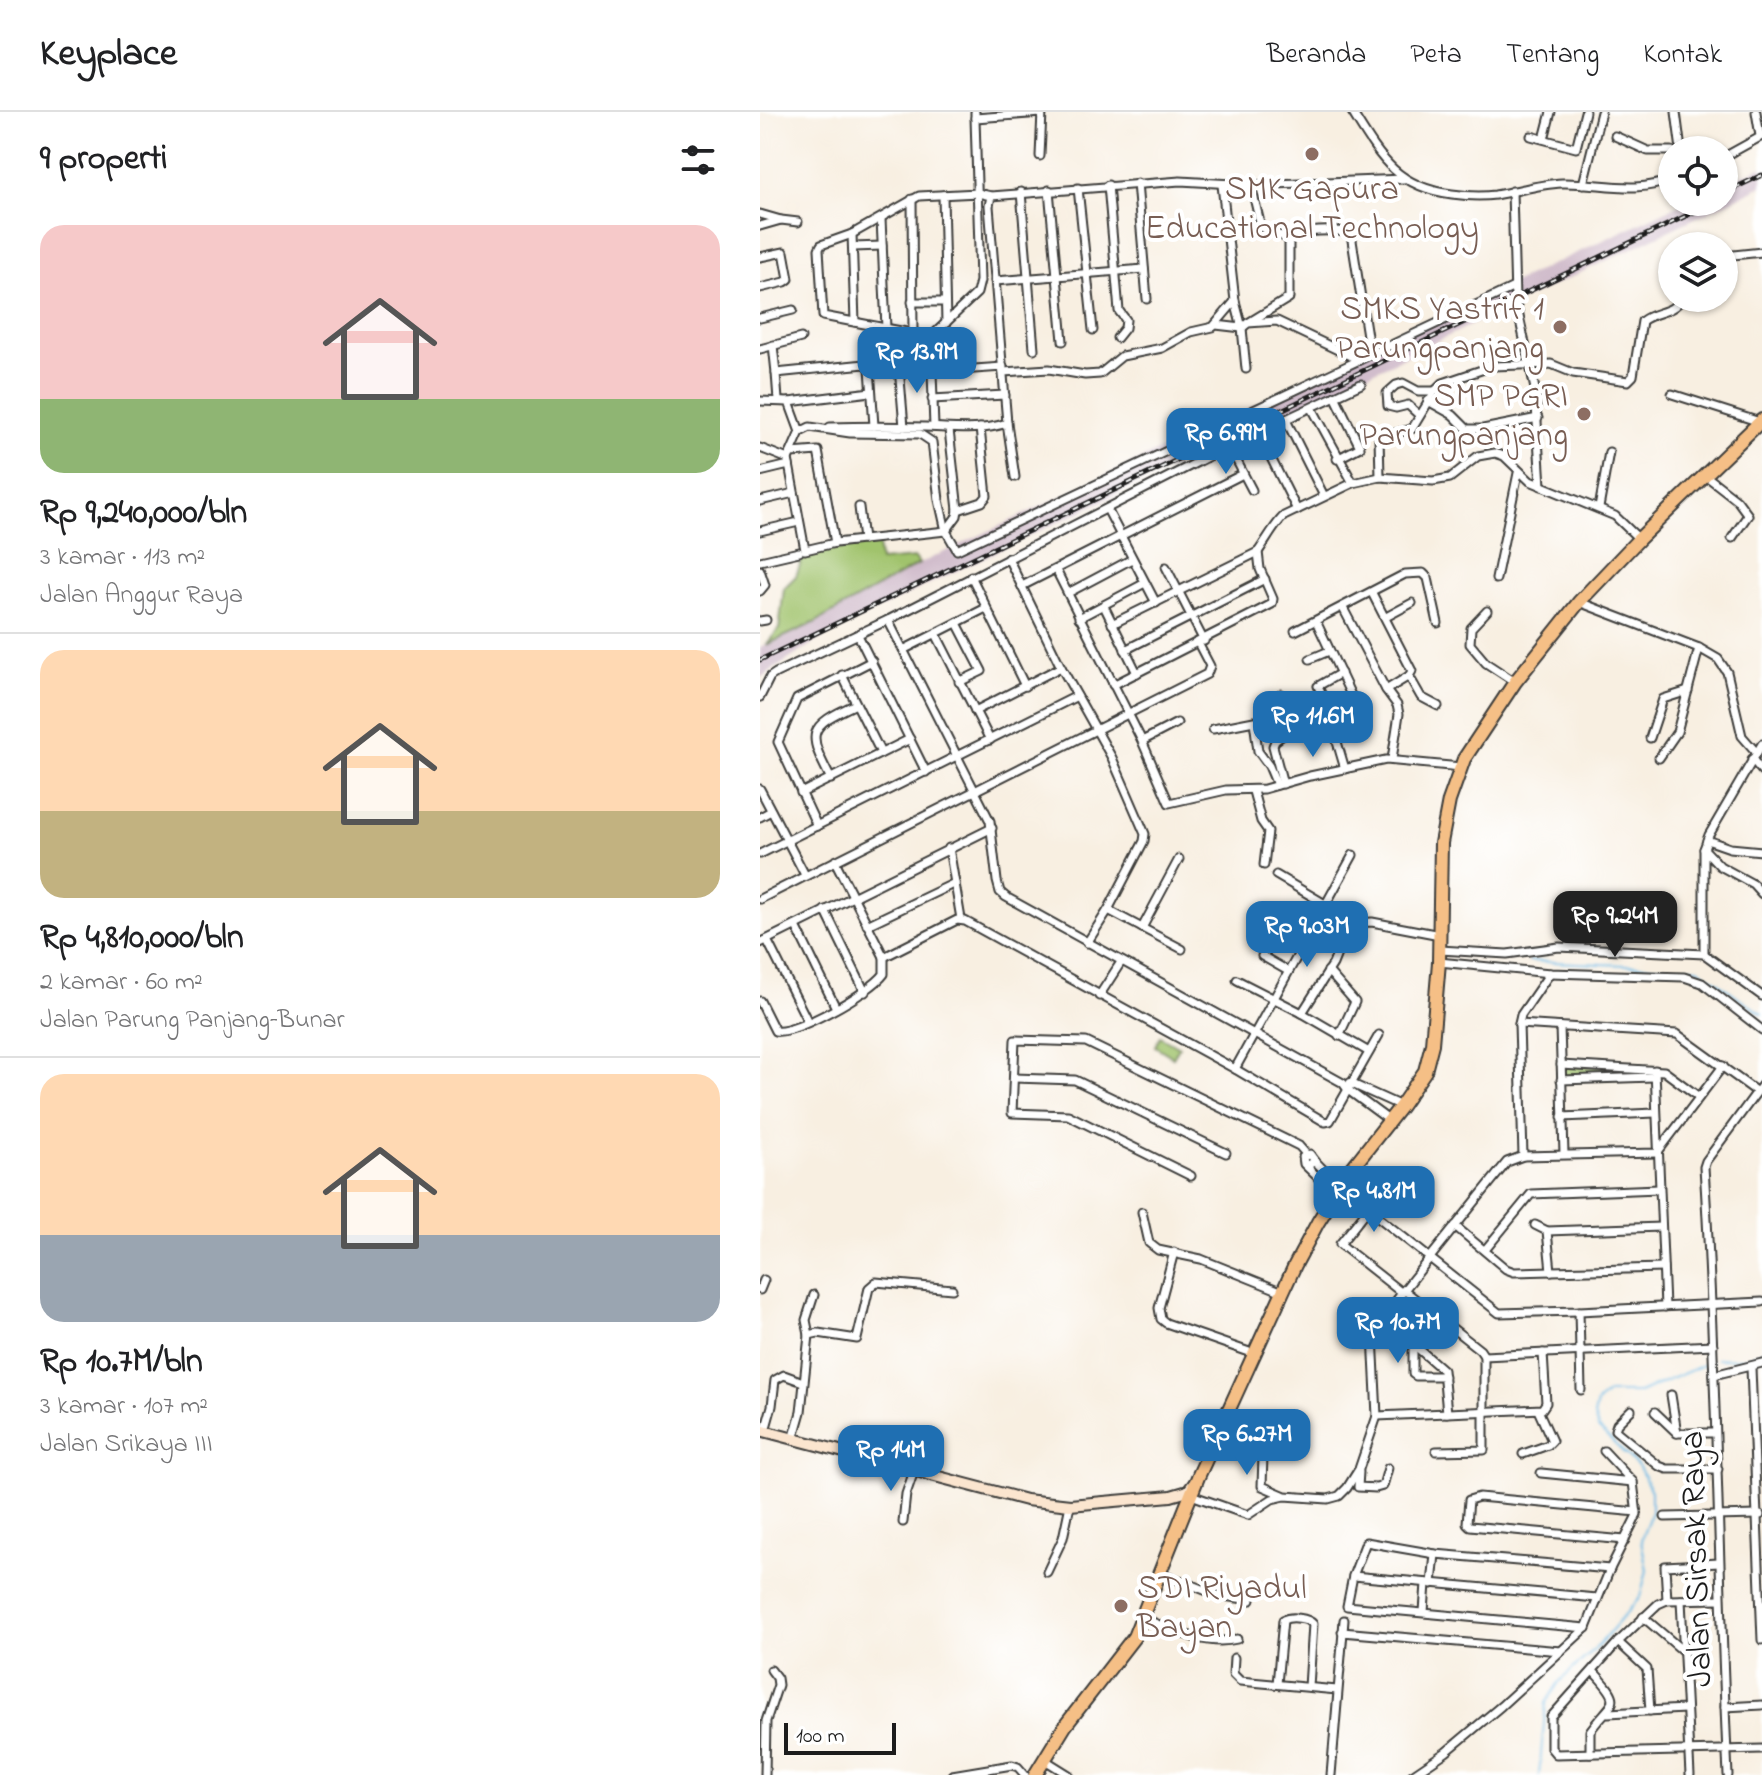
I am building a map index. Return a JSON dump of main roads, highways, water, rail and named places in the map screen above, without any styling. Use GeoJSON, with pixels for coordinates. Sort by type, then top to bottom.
{"type":"FeatureCollection","features":[{"type":"Feature","properties":{"kind":"main road"},"geometry":{"type":"LineString","coordinates":[[1035,1775],[1065,1726],[1128,1647],[1198,1477],[1295,1265],[1336,1190],[1425,1071],[1430,1059],[1440,956],[1441,843],[1446,812],[1461,767],[1487,721],[1579,602],[1761,421]]}},
{"type":"Feature","properties":{"kind":"main road"},"geometry":{"type":"LineString","coordinates":[[762,1431],[1026,1500],[1070,1505],[1162,1497],[1188,1491],[1198,1477]]}},
{"type":"Feature","properties":{"kind":"main road"},"geometry":{"type":"LineString","coordinates":[[1162,1497],[1176,1501],[1181,1519]]}},
{"type":"Feature","properties":{"kind":"waterway"},"geometry":{"type":"LineString","coordinates":[[1529,961],[1698,968],[1762,1014]]}},
{"type":"Feature","properties":{"kind":"waterway"},"geometry":{"type":"LineString","coordinates":[[1718,1359],[1749,1358],[1762,1351]]}},
{"type":"Feature","properties":{"kind":"waterway"},"geometry":{"type":"LineString","coordinates":[[1539,1775],[1546,1703],[1559,1682],[1599,1645],[1640,1597],[1647,1570],[1641,1540],[1651,1512],[1651,1491],[1639,1467],[1598,1428],[1594,1416],[1597,1403],[1608,1393],[1639,1393],[1712,1361]]}},
{"type":"Feature","properties":{"kind":"railway"},"geometry":{"type":"LineString","coordinates":[[1738,186],[1762,175]]}},
{"type":"Feature","properties":{"kind":"railway"},"geometry":{"type":"LineString","coordinates":[[760,660],[1686,216]]}},
{"type":"Feature","properties":{"kind":"place","name":"SMK Gapura Educational Technology"},"geometry":{"type":"Point","coordinates":[1312,154]}},
{"type":"Feature","properties":{"kind":"place","name":"SMKS Yastrif 1 Parungpanjang"},"geometry":{"type":"Point","coordinates":[1560,327]}},
{"type":"Feature","properties":{"kind":"place","name":"SMP PGRI Parungpanjang"},"geometry":{"type":"Point","coordinates":[1584,414]}},
{"type":"Feature","properties":{"kind":"place","name":"SDI Riyadul Bayan"},"geometry":{"type":"Point","coordinates":[1121,1606]}}]}
